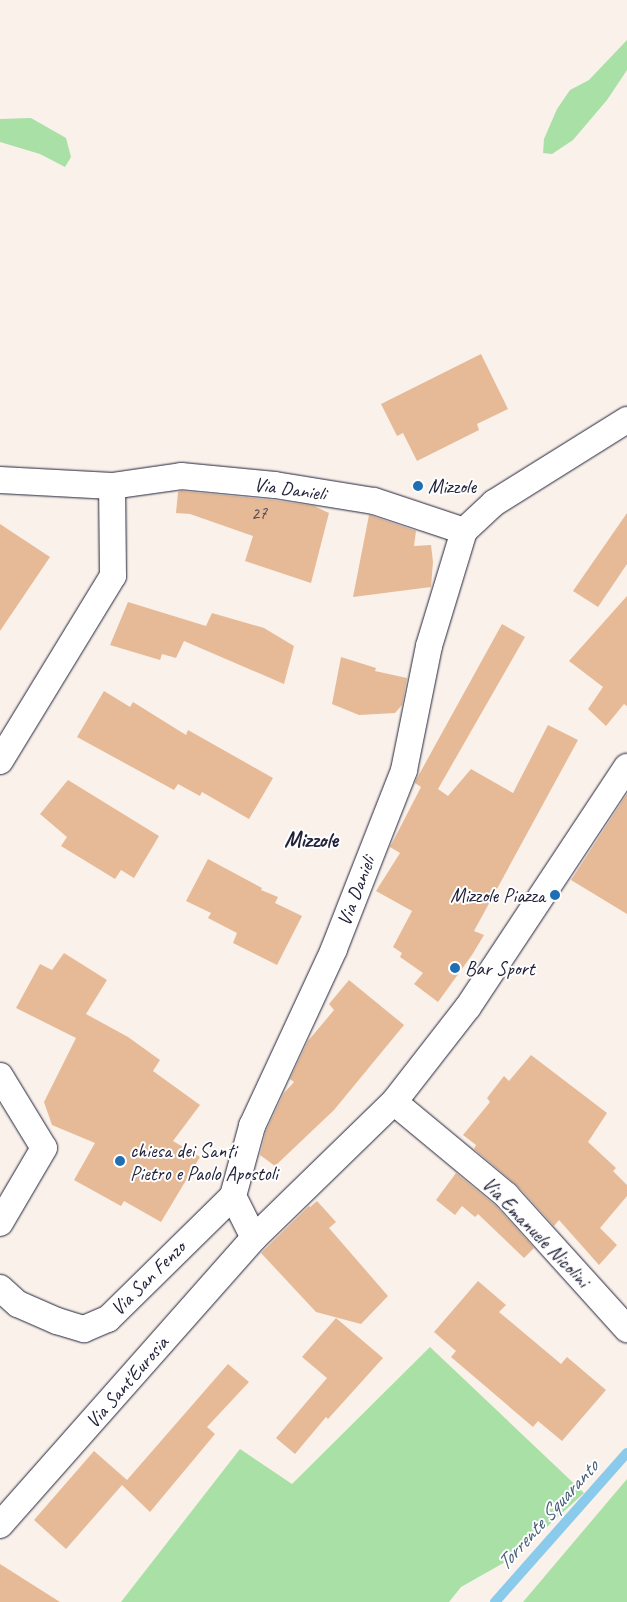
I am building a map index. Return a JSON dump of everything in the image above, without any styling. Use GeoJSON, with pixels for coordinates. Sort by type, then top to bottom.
{"type":"FeatureCollection","features":[{"type":"Feature","properties":{"kind":"street"},"geometry":{"type":"LineString","coordinates":[[464,531],[494,503],[627,420]]}},
{"type":"Feature","properties":{"kind":"street","name":"Via Danieli"},"geometry":{"type":"LineString","coordinates":[[0,480],[112,486],[181,476],[275,486],[374,501],[464,531],[429,646],[404,770],[334,949],[252,1126],[233,1196]]}},
{"type":"Feature","properties":{"kind":"street"},"geometry":{"type":"LineString","coordinates":[[0,761],[112,576],[112,486]]}},
{"type":"Feature","properties":{"kind":"street"},"geometry":{"type":"LineString","coordinates":[[233,1196],[254,1238],[394,1102],[468,1007],[627,767]]}},
{"type":"Feature","properties":{"kind":"street"},"geometry":{"type":"LineString","coordinates":[[0,1076],[44,1148],[0,1223]]}},
{"type":"Feature","properties":{"kind":"street","name":"Via Emanuele Nicolini"},"geometry":{"type":"LineString","coordinates":[[394,1102],[506,1195],[627,1328]]}},
{"type":"Feature","properties":{"kind":"street","name":"Via San Fenzo"},"geometry":{"type":"LineString","coordinates":[[0,1288],[18,1304],[57,1322],[84,1329],[108,1319],[233,1196]]}},
{"type":"Feature","properties":{"kind":"street","name":"Via Sant'Eurosia"},"geometry":{"type":"LineString","coordinates":[[0,1525],[254,1238]]}},
{"type":"Feature","properties":{"kind":"green space"},"geometry":{"type":"Polygon","coordinates":[[[627,40],[627,70],[607,100],[573,140],[552,154],[543,153],[544,139],[557,109],[570,90],[589,80],[627,40]]]}},
{"type":"Feature","properties":{"kind":"green space"},"geometry":{"type":"Polygon","coordinates":[[[31,118],[66,138],[71,157],[65,167],[40,154],[0,142],[0,119],[31,118]]]}},
{"type":"Feature","properties":{"kind":"green space"},"geometry":{"type":"Polygon","coordinates":[[[430,1347],[584,1493],[514,1557],[461,1587],[449,1602],[121,1602],[240,1449],[292,1484],[430,1347]]]}},
{"type":"Feature","properties":{"kind":"green space"},"geometry":{"type":"Polygon","coordinates":[[[627,1479],[627,1602],[523,1602],[627,1479]]]}},
{"type":"Feature","properties":{"kind":"building"},"geometry":{"type":"Polygon","coordinates":[[[481,354],[508,409],[477,424],[479,430],[417,461],[403,433],[397,436],[381,404],[481,354]]]}},
{"type":"Feature","properties":{"kind":"building"},"geometry":{"type":"Polygon","coordinates":[[[178,492],[314,506],[329,513],[311,583],[245,561],[253,536],[190,514],[176,513],[178,492]]]}},
{"type":"Feature","properties":{"kind":"building"},"geometry":{"type":"Polygon","coordinates":[[[627,513],[627,564],[598,607],[573,591],[627,513]]]}},
{"type":"Feature","properties":{"kind":"building"},"geometry":{"type":"Polygon","coordinates":[[[369,515],[416,531],[414,546],[431,545],[433,562],[431,587],[353,597],[369,515]]]}},
{"type":"Feature","properties":{"kind":"building"},"geometry":{"type":"Polygon","coordinates":[[[0,524],[50,557],[0,631],[0,524]]]}},
{"type":"Feature","properties":{"kind":"building"},"geometry":{"type":"Polygon","coordinates":[[[627,596],[627,706],[624,704],[606,726],[588,709],[603,687],[569,661],[627,596]]]}},
{"type":"Feature","properties":{"kind":"building"},"geometry":{"type":"Polygon","coordinates":[[[128,602],[206,626],[212,613],[264,628],[294,646],[284,684],[184,641],[176,658],[162,654],[160,660],[110,645],[128,602]]]}},
{"type":"Feature","properties":{"kind":"building"},"geometry":{"type":"Polygon","coordinates":[[[502,624],[525,637],[438,789],[448,796],[471,769],[513,793],[548,725],[578,740],[474,931],[484,935],[438,1002],[414,984],[423,973],[400,957],[402,953],[393,947],[412,911],[376,891],[400,853],[390,847],[421,787],[415,783],[416,780],[502,624]]]}},
{"type":"Feature","properties":{"kind":"building"},"geometry":{"type":"Polygon","coordinates":[[[341,657],[376,668],[375,671],[407,678],[402,705],[395,713],[359,715],[332,704],[341,657]]]}},
{"type":"Feature","properties":{"kind":"building"},"geometry":{"type":"Polygon","coordinates":[[[104,691],[130,707],[133,702],[186,735],[188,730],[273,778],[249,819],[202,792],[200,796],[178,784],[174,790],[77,737],[104,691]]]}},
{"type":"Feature","properties":{"kind":"building"},"geometry":{"type":"Polygon","coordinates":[[[68,780],[159,836],[134,878],[121,870],[115,879],[61,846],[67,837],[40,814],[68,780]]]}},
{"type":"Feature","properties":{"kind":"building"},"geometry":{"type":"Polygon","coordinates":[[[627,794],[627,914],[571,880],[627,794]]]}},
{"type":"Feature","properties":{"kind":"building"},"geometry":{"type":"Polygon","coordinates":[[[208,859],[262,888],[261,890],[278,897],[275,903],[302,916],[277,965],[233,943],[237,933],[208,918],[211,913],[186,901],[208,859]]]}},
{"type":"Feature","properties":{"kind":"building"},"geometry":{"type":"Polygon","coordinates":[[[64,953],[107,980],[86,1014],[128,1037],[160,1060],[153,1071],[200,1105],[173,1141],[200,1157],[161,1222],[124,1201],[121,1206],[74,1180],[95,1143],[52,1125],[44,1102],[76,1038],[16,1008],[40,964],[52,970],[64,953]]]}},
{"type":"Feature","properties":{"kind":"building"},"geometry":{"type":"Polygon","coordinates":[[[349,980],[404,1025],[334,1110],[275,1166],[260,1155],[266,1131],[284,1093],[294,1082],[290,1079],[308,1041],[334,1010],[329,1004],[349,980]]]}},
{"type":"Feature","properties":{"kind":"building"},"geometry":{"type":"Polygon","coordinates":[[[531,1055],[607,1113],[588,1142],[616,1168],[613,1171],[627,1185],[627,1196],[600,1228],[617,1245],[599,1265],[559,1220],[554,1226],[517,1185],[474,1149],[476,1145],[463,1135],[490,1102],[487,1098],[504,1076],[509,1081],[531,1055]]]}},
{"type":"Feature","properties":{"kind":"building"},"geometry":{"type":"Polygon","coordinates":[[[456,1173],[496,1206],[534,1248],[524,1258],[478,1214],[475,1217],[462,1206],[455,1215],[436,1200],[456,1173]]]}},
{"type":"Feature","properties":{"kind":"building"},"geometry":{"type":"Polygon","coordinates":[[[317,1201],[336,1222],[329,1228],[388,1296],[361,1324],[316,1312],[261,1253],[309,1206],[317,1201]]]}},
{"type":"Feature","properties":{"kind":"building"},"geometry":{"type":"Polygon","coordinates":[[[478,1281],[506,1305],[499,1312],[561,1364],[567,1357],[606,1390],[562,1441],[538,1421],[533,1427],[451,1357],[456,1351],[434,1332],[478,1281]]]}},
{"type":"Feature","properties":{"kind":"building"},"geometry":{"type":"Polygon","coordinates":[[[336,1318],[383,1358],[328,1419],[326,1417],[295,1454],[276,1438],[327,1378],[302,1357],[336,1318]]]}},
{"type":"Feature","properties":{"kind":"building"},"geometry":{"type":"Polygon","coordinates":[[[228,1364],[249,1382],[207,1427],[215,1434],[150,1512],[122,1485],[66,1549],[34,1520],[94,1451],[127,1480],[228,1364]]]}},
{"type":"Feature","properties":{"kind":"building"},"geometry":{"type":"Polygon","coordinates":[[[0,1564],[60,1602],[0,1602],[0,1564]]]}},
{"type":"Feature","properties":{"kind":"waterway","name":"Torrente Squaranto"},"geometry":{"type":"LineString","coordinates":[[495,1602],[627,1453]]}},
{"type":"Feature","properties":{"kind":"place","name":"Mizzole"},"geometry":{"type":"Point","coordinates":[418,486]}},
{"type":"Feature","properties":{"kind":"place","name":"Mizzole Piazza"},"geometry":{"type":"Point","coordinates":[555,895]}},
{"type":"Feature","properties":{"kind":"place","name":"Bar Sport"},"geometry":{"type":"Point","coordinates":[455,968]}},
{"type":"Feature","properties":{"kind":"place","name":"chiesa dei Santi Pietro e Paolo Apostoli"},"geometry":{"type":"Point","coordinates":[120,1161]}},
{"type":"Feature","properties":{"kind":"district","name":"Mizzole"},"geometry":{"type":"Point","coordinates":[311,841]}}]}
